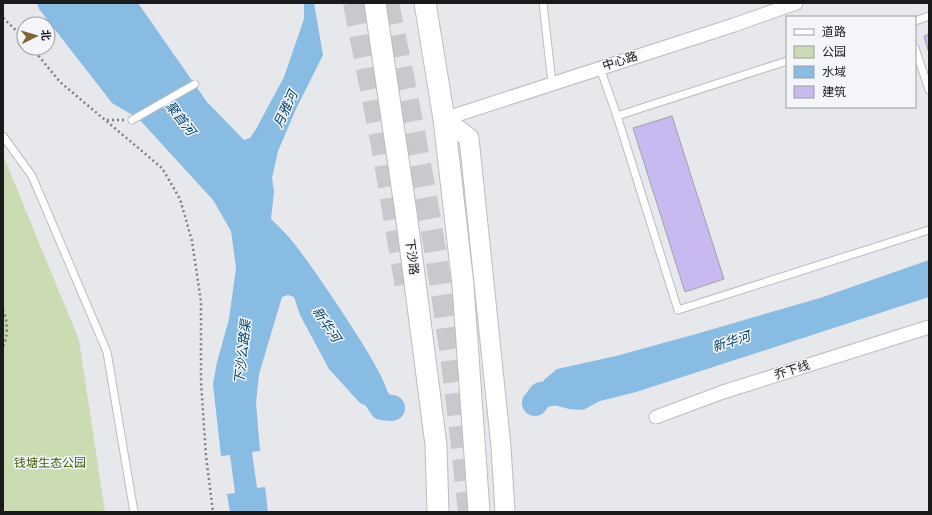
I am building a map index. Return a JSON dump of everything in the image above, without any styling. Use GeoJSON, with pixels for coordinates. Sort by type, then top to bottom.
{"type":"FeatureCollection","features":[{"type":"Feature","properties":{"kind":"main road","name":"下沙路"},"geometry":{"type":"LineString","coordinates":[[375,3],[406,213],[436,446],[438,512]]}},
{"type":"Feature","properties":{"kind":"main road"},"geometry":{"type":"LineString","coordinates":[[425,3],[444,119],[463,285],[479,512]]}},
{"type":"Feature","properties":{"kind":"main road"},"geometry":{"type":"LineString","coordinates":[[444,119],[469,138],[501,447],[505,512]]}},
{"type":"Feature","properties":{"kind":"street","name":"中心路"},"geometry":{"type":"LineString","coordinates":[[444,119],[796,3]]}},
{"type":"Feature","properties":{"kind":"street","name":"乔下线"},"geometry":{"type":"LineString","coordinates":[[656,417],[723,392],[929,326]]}},
{"type":"Feature","properties":{"kind":"lane"},"geometry":{"type":"LineString","coordinates":[[545,4],[552,83]]}},
{"type":"Feature","properties":{"kind":"lane"},"geometry":{"type":"LineString","coordinates":[[916,21],[929,16]]}},
{"type":"Feature","properties":{"kind":"lane"},"geometry":{"type":"LineString","coordinates":[[916,51],[929,90]]}},
{"type":"Feature","properties":{"kind":"lane"},"geometry":{"type":"LineString","coordinates":[[617,116],[786,62]]}},
{"type":"Feature","properties":{"kind":"lane"},"geometry":{"type":"LineString","coordinates":[[600,68],[617,116],[678,310],[929,230]]}},
{"type":"Feature","properties":{"kind":"lane"},"geometry":{"type":"LineString","coordinates":[[132,120],[195,84]]}},
{"type":"Feature","properties":{"kind":"lane"},"geometry":{"type":"LineString","coordinates":[[3,136],[32,176],[107,352],[134,512]]}},
{"type":"Feature","properties":{"kind":"path"},"geometry":{"type":"LineString","coordinates":[[3,18],[16,30]]}},
{"type":"Feature","properties":{"kind":"path"},"geometry":{"type":"LineString","coordinates":[[39,56],[60,82],[162,168],[180,199],[192,241],[201,302],[201,382],[206,456],[214,512]]}},
{"type":"Feature","properties":{"kind":"path"},"geometry":{"type":"LineString","coordinates":[[106,120],[132,120]]}},
{"type":"Feature","properties":{"kind":"path"},"geometry":{"type":"LineString","coordinates":[[3,310],[7,327],[3,348]]}},
{"type":"Feature","properties":{"kind":"green space","name":"钱塘生态公园"},"geometry":{"type":"Polygon","coordinates":[[[3,155],[79,340],[105,512],[3,512],[3,155]]]}},
{"type":"Feature","properties":{"kind":"water"},"geometry":{"type":"Polygon","coordinates":[[[37,3],[138,3],[207,102],[244,140],[250,138],[256,129],[284,77],[304,19],[304,3],[314,3],[323,55],[296,109],[278,151],[272,178],[274,192],[271,219],[287,235],[346,317],[375,364],[384,382],[387,394],[382,407],[372,408],[360,403],[329,369],[300,315],[294,297],[288,295],[282,297],[259,374],[256,403],[260,451],[252,452],[257,488],[265,487],[268,512],[230,512],[227,494],[235,493],[230,455],[221,456],[213,384],[217,362],[229,319],[236,268],[231,231],[213,200],[138,118],[112,103],[56,31],[56,16],[44,16],[39,9],[37,3]]]}},
{"type":"Feature","properties":{"kind":"water"},"geometry":{"type":"Polygon","coordinates":[[[929,260],[929,297],[636,392],[600,401],[583,410],[569,409],[547,403],[541,395],[544,380],[557,369],[616,356],[820,298],[929,260]]]}},
{"type":"Feature","properties":{"kind":"building"},"geometry":{"type":"Polygon","coordinates":[[[929,34],[929,53],[924,36],[929,34]]]}},
{"type":"Feature","properties":{"kind":"building"},"geometry":{"type":"Polygon","coordinates":[[[672,116],[724,279],[685,292],[633,128],[672,116]]]}},
{"type":"Feature","properties":{"kind":"waterway","name":"新华河"},"geometry":{"type":"LineString","coordinates":[[363,377],[382,407],[392,408]]}},
{"type":"Feature","properties":{"kind":"waterway","name":"新华河"},"geometry":{"type":"LineString","coordinates":[[535,403],[541,395],[576,388]]}},
{"type":"Feature","properties":{"kind":"tunnel"},"geometry":{"type":"LineString","coordinates":[[354,3],[383,151],[407,293]]}},
{"type":"Feature","properties":{"kind":"tunnel"},"geometry":{"type":"LineString","coordinates":[[388,3],[420,162],[434,242],[450,346],[469,512]]}},
{"type":"Feature","properties":{"kind":"water label","name":"月雅河"},"geometry":{"type":"Point","coordinates":[285,109]}},
{"type":"Feature","properties":{"kind":"water label","name":"聚首河"},"geometry":{"type":"Point","coordinates":[181,118]}},
{"type":"Feature","properties":{"kind":"water label","name":"下沙公路渠"},"geometry":{"type":"Point","coordinates":[242,352]}}]}
